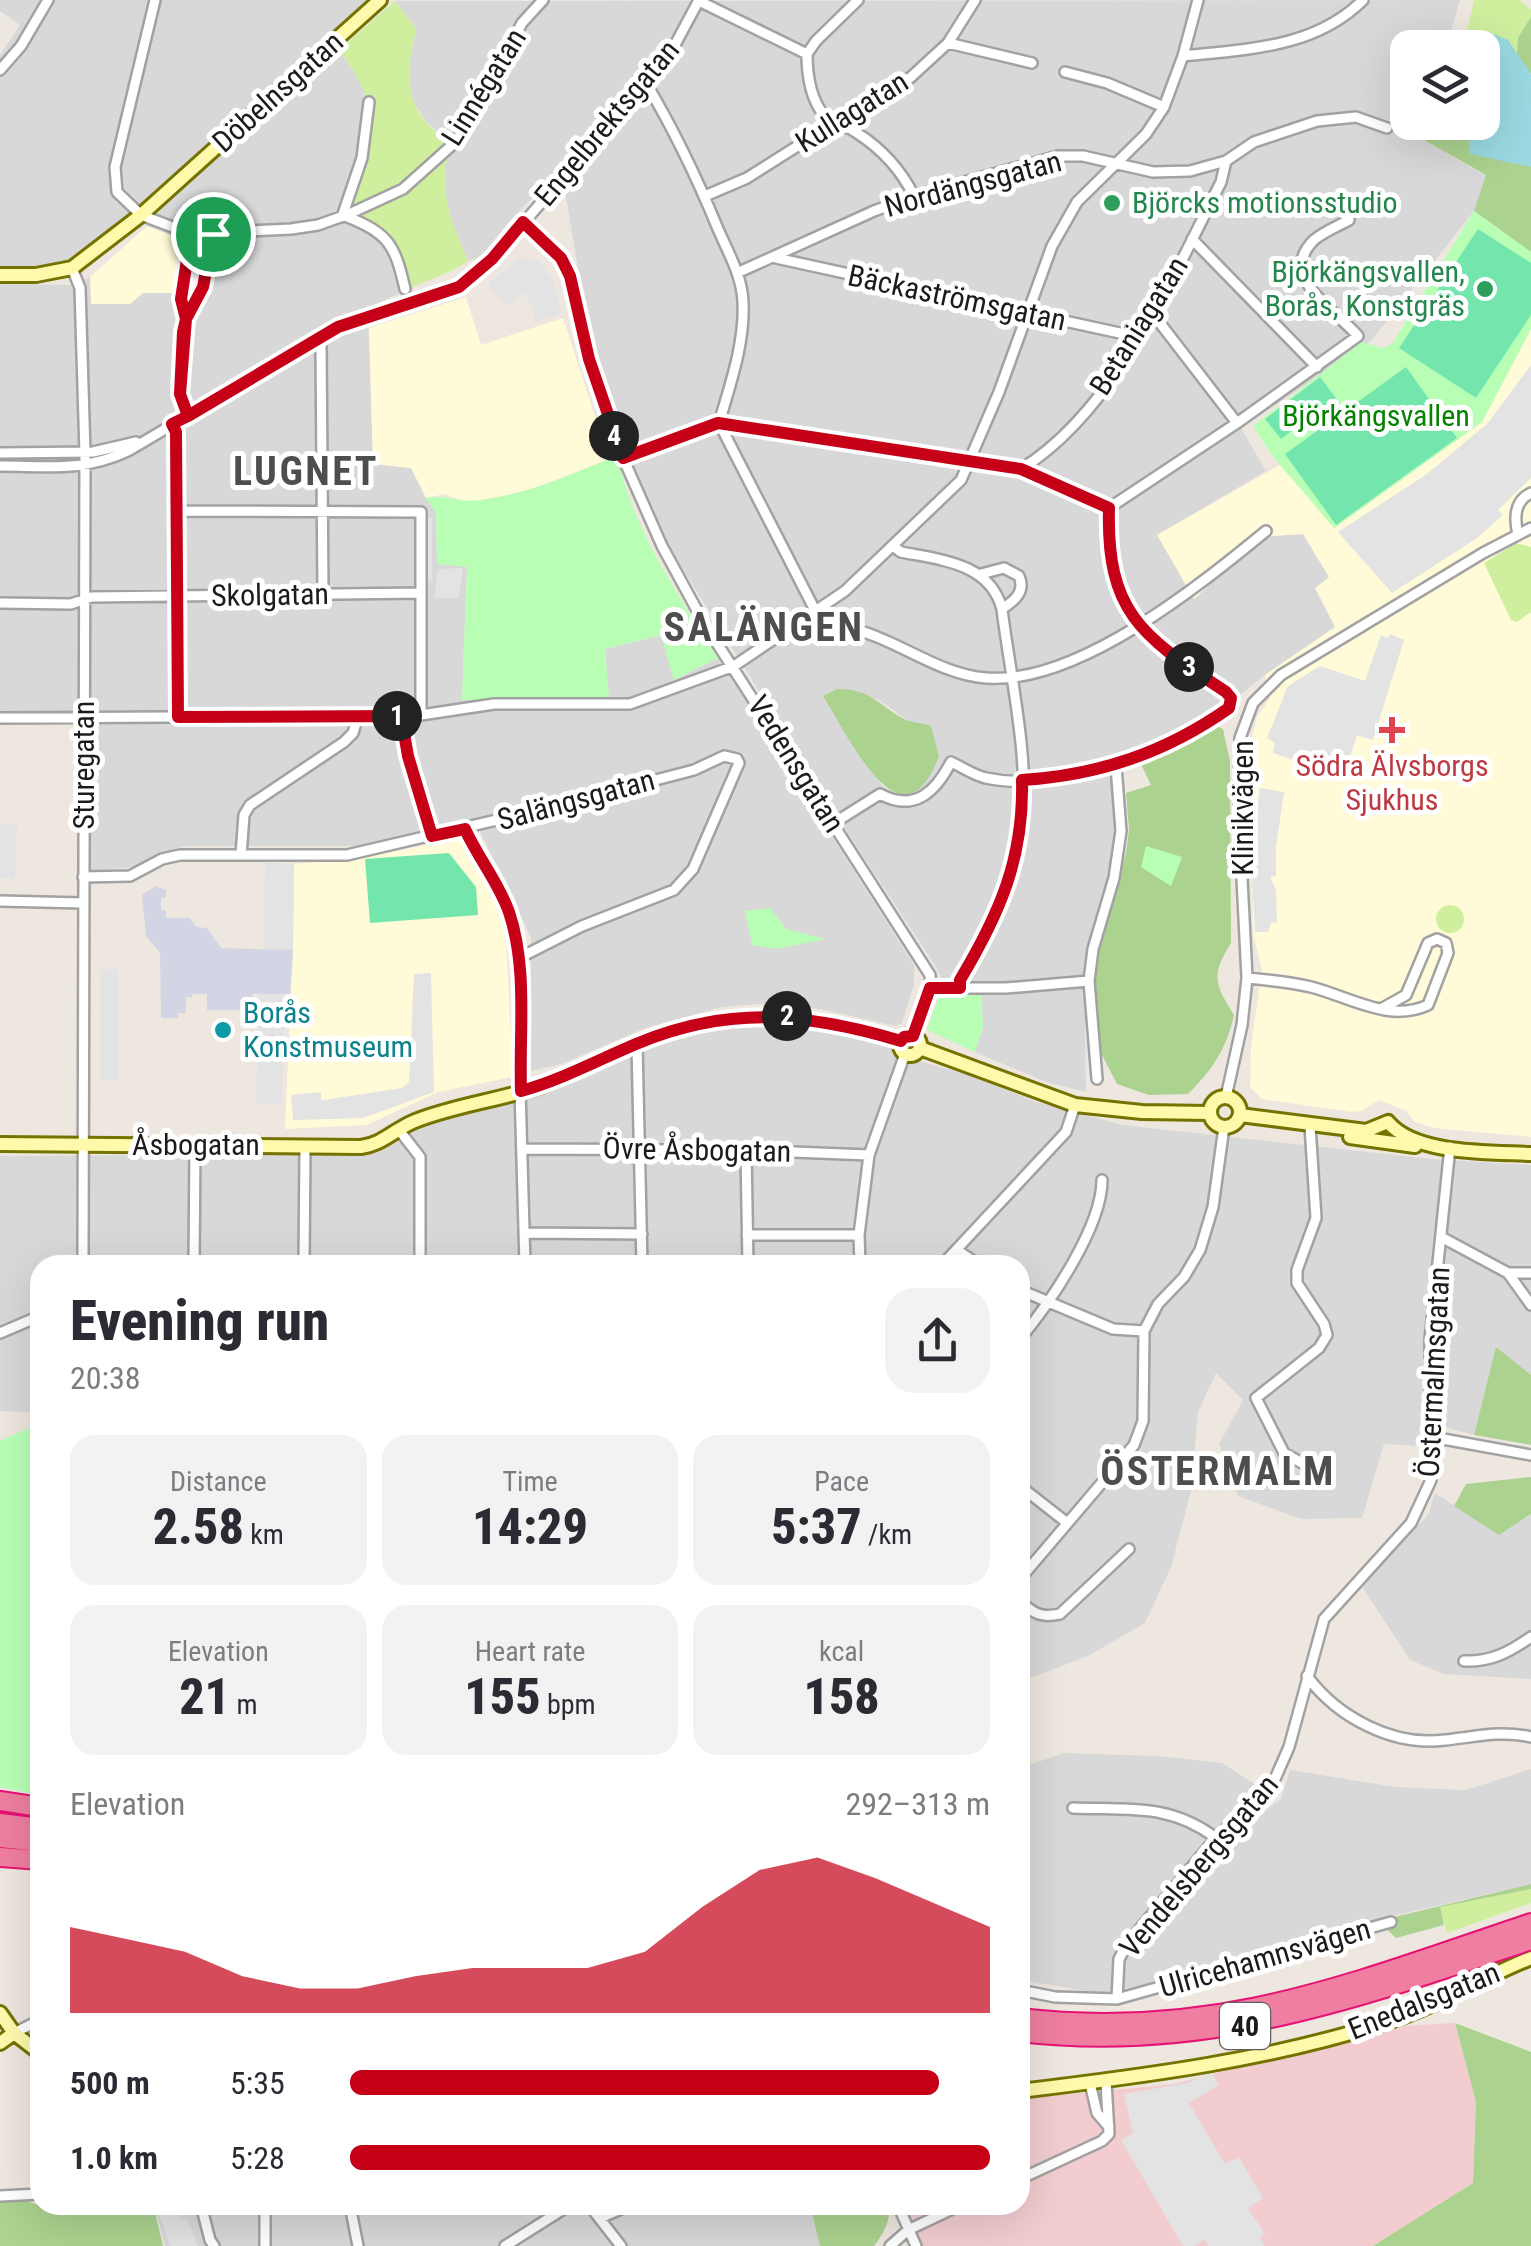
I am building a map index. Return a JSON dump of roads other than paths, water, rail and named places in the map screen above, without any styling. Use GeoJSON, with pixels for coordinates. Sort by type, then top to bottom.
{"type":"FeatureCollection","features":[{"type":"Feature","properties":{"kind":"highway"},"geometry":{"type":"LineString","coordinates":[[0,1802],[30,1806]]}},
{"type":"Feature","properties":{"kind":"highway"},"geometry":{"type":"LineString","coordinates":[[0,1823],[30,1827]]}},
{"type":"Feature","properties":{"kind":"highway"},"geometry":{"type":"LineString","coordinates":[[0,1838],[30,1841]]}},
{"type":"Feature","properties":{"kind":"highway"},"geometry":{"type":"LineString","coordinates":[[0,1857],[30,1859]]}},
{"type":"Feature","properties":{"kind":"highway","name":"40"},"geometry":{"type":"LineString","coordinates":[[1030,2019],[1112,2025],[1255,2010],[1356,1982],[1531,1923]]}},
{"type":"Feature","properties":{"kind":"highway","name":"40"},"geometry":{"type":"LineString","coordinates":[[1030,2033],[1124,2038],[1259,2024],[1362,1996],[1531,1940]]}},
{"type":"Feature","properties":{"kind":"street"},"geometry":{"type":"LineString","coordinates":[[0,70],[21,46],[48,0]]}},
{"type":"Feature","properties":{"kind":"street"},"geometry":{"type":"LineString","coordinates":[[141,215],[117,192],[114,167],[155,0]]}},
{"type":"Feature","properties":{"kind":"street","name":"Döbelnsgatan"},"geometry":{"type":"LineString","coordinates":[[77,264],[141,215],[380,0]]}},
{"type":"Feature","properties":{"kind":"street","name":"Linnégatan"},"geometry":{"type":"LineString","coordinates":[[141,215],[191,234],[291,229],[343,216],[402,189],[451,146],[464,129],[522,23],[543,0]]}},
{"type":"Feature","properties":{"kind":"street"},"geometry":{"type":"LineString","coordinates":[[699,0],[807,54]]}},
{"type":"Feature","properties":{"kind":"street","name":"Engelbrektsgatan"},"geometry":{"type":"LineString","coordinates":[[85,466],[115,457],[338,327],[459,287],[492,259],[646,83],[677,44],[699,0]]}},
{"type":"Feature","properties":{"kind":"street"},"geometry":{"type":"LineString","coordinates":[[858,0],[807,54],[808,74],[824,114],[834,123],[855,130],[888,158],[904,176],[914,196]]}},
{"type":"Feature","properties":{"kind":"street","name":"Kullagatan"},"geometry":{"type":"LineString","coordinates":[[704,196],[747,178],[834,123],[874,104],[948,43],[975,0]]}},
{"type":"Feature","properties":{"kind":"street"},"geometry":{"type":"LineString","coordinates":[[0,718],[421,716],[494,704],[630,704],[734,666],[815,614],[894,547],[961,480],[1030,311],[1043,266],[1063,224],[1084,193],[1146,134],[1164,107],[1184,56],[1198,0]]}},
{"type":"Feature","properties":{"kind":"street"},"geometry":{"type":"LineString","coordinates":[[1184,56],[1298,39],[1332,26],[1364,0]]}},
{"type":"Feature","properties":{"kind":"street"},"geometry":{"type":"LineString","coordinates":[[948,43],[1032,64]]}},
{"type":"Feature","properties":{"kind":"street"},"geometry":{"type":"LineString","coordinates":[[1065,72],[1107,83],[1164,107]]}},
{"type":"Feature","properties":{"kind":"street"},"geometry":{"type":"LineString","coordinates":[[646,83],[677,135],[737,273],[743,302],[740,334],[735,368],[718,423],[820,620],[870,634],[953,672],[1011,678],[1050,669],[1089,653],[1200,586],[1266,531]]}},
{"type":"Feature","properties":{"kind":"street"},"geometry":{"type":"LineString","coordinates":[[368,102],[362,158],[343,216],[384,236],[394,248],[405,290]]}},
{"type":"Feature","properties":{"kind":"street","name":"Nordängsgatan"},"geometry":{"type":"LineString","coordinates":[[737,273],[914,196],[1058,156],[1084,156],[1154,172],[1190,171],[1226,161],[1254,142],[1317,120],[1356,118],[1387,128]]}},
{"type":"Feature","properties":{"kind":"street","name":"Betaniagatan"},"geometry":{"type":"LineString","coordinates":[[1021,469],[1049,452],[1072,428],[1138,337],[1221,182],[1226,161]]}},
{"type":"Feature","properties":{"kind":"street"},"geometry":{"type":"LineString","coordinates":[[1109,508],[1358,336],[1307,286],[1301,268],[1314,239],[1349,220]]}},
{"type":"Feature","properties":{"kind":"street","name":"Vedensgatan"},"geometry":{"type":"LineString","coordinates":[[523,222],[561,258],[570,276],[589,359],[623,458],[673,568],[704,623],[925,964],[930,988]]}},
{"type":"Feature","properties":{"kind":"street"},"geometry":{"type":"LineString","coordinates":[[188,416],[180,394],[186,319],[181,299],[191,234]]}},
{"type":"Feature","properties":{"kind":"street"},"geometry":{"type":"LineString","coordinates":[[186,319],[203,287],[213,234]]}},
{"type":"Feature","properties":{"kind":"street"},"geometry":{"type":"LineString","coordinates":[[1192,239],[1317,367]]}},
{"type":"Feature","properties":{"kind":"street","name":"Bäckaströmsgatan"},"geometry":{"type":"LineString","coordinates":[[776,258],[1138,337]]}},
{"type":"Feature","properties":{"kind":"street"},"geometry":{"type":"LineString","coordinates":[[0,275],[36,275],[77,264]]}},
{"type":"Feature","properties":{"kind":"street","name":"Sturegatan"},"geometry":{"type":"LineString","coordinates":[[77,264],[85,453],[83,1255]]}},
{"type":"Feature","properties":{"kind":"street"},"geometry":{"type":"LineString","coordinates":[[1153,314],[1236,423]]}},
{"type":"Feature","properties":{"kind":"street"},"geometry":{"type":"LineString","coordinates":[[318,339],[323,594]]}},
{"type":"Feature","properties":{"kind":"street"},"geometry":{"type":"LineString","coordinates":[[623,458],[718,423],[1021,469],[1109,508]]}},
{"type":"Feature","properties":{"kind":"street"},"geometry":{"type":"LineString","coordinates":[[172,424],[176,432],[178,511],[178,717]]}},
{"type":"Feature","properties":{"kind":"street","name":"Engelbrektsgatan"},"geometry":{"type":"LineString","coordinates":[[0,453],[85,453],[143,441]]}},
{"type":"Feature","properties":{"kind":"street"},"geometry":{"type":"LineString","coordinates":[[0,466],[85,466]]}},
{"type":"Feature","properties":{"kind":"street"},"geometry":{"type":"LineString","coordinates":[[1518,535],[1516,510],[1524,496],[1531,493]]}},
{"type":"Feature","properties":{"kind":"street"},"geometry":{"type":"LineString","coordinates":[[834,823],[880,794],[901,802],[926,796],[935,789],[951,762],[985,778],[1070,776],[1116,766],[1229,708],[1231,698],[1146,635],[1122,602],[1113,574],[1109,508]]}},
{"type":"Feature","properties":{"kind":"street"},"geometry":{"type":"LineString","coordinates":[[178,511],[421,512],[421,716]]}},
{"type":"Feature","properties":{"kind":"street","name":"Klinikvägen"},"geometry":{"type":"LineString","coordinates":[[1226,1098],[1242,1026],[1247,978],[1238,772],[1240,738],[1253,703],[1281,676],[1531,528]]}},
{"type":"Feature","properties":{"kind":"street"},"geometry":{"type":"LineString","coordinates":[[894,547],[981,574],[996,590],[1002,609],[1022,780],[1021,835],[1007,888],[960,980],[960,988]]}},
{"type":"Feature","properties":{"kind":"street"},"geometry":{"type":"LineString","coordinates":[[981,574],[1004,568],[1020,576],[1021,590],[1002,609]]}},
{"type":"Feature","properties":{"kind":"street","name":"Skolgatan"},"geometry":{"type":"LineString","coordinates":[[0,603],[420,593]]}},
{"type":"Feature","properties":{"kind":"street"},"geometry":{"type":"LineString","coordinates":[[241,855],[244,815],[250,805],[344,742],[358,716]]}},
{"type":"Feature","properties":{"kind":"street"},"geometry":{"type":"LineString","coordinates":[[401,716],[408,756],[432,836]]}},
{"type":"Feature","properties":{"kind":"street","name":"Salängsgatan"},"geometry":{"type":"LineString","coordinates":[[84,878],[130,876],[180,854],[347,854],[465,829],[694,770],[724,756],[737,758],[739,763],[693,870],[674,890],[582,926],[522,957]]}},
{"type":"Feature","properties":{"kind":"street"},"geometry":{"type":"LineString","coordinates":[[1097,1079],[1089,981],[1093,948],[1114,878],[1121,830],[1116,766]]}},
{"type":"Feature","properties":{"kind":"street"},"geometry":{"type":"LineString","coordinates":[[465,829],[500,890],[522,957],[526,1255]]}},
{"type":"Feature","properties":{"kind":"street"},"geometry":{"type":"LineString","coordinates":[[0,901],[83,903]]}},
{"type":"Feature","properties":{"kind":"street"},"geometry":{"type":"LineString","coordinates":[[1247,978],[1315,988],[1394,1014],[1428,1005],[1448,953],[1446,943],[1437,939],[1428,943],[1406,996],[1381,1009]]}},
{"type":"Feature","properties":{"kind":"street"},"geometry":{"type":"LineString","coordinates":[[860,1255],[869,1155],[930,988],[1089,981]]}},
{"type":"Feature","properties":{"kind":"street"},"geometry":{"type":"LineString","coordinates":[[1406,996],[1422,1008]]}},
{"type":"Feature","properties":{"kind":"street","name":"Åsbogatan"},"geometry":{"type":"LineString","coordinates":[[0,1144],[376,1145],[414,1121],[542,1086],[637,1044],[720,1020],[770,1015],[817,1019],[910,1045],[1075,1105],[1142,1112],[1210,1113]]}},
{"type":"Feature","properties":{"kind":"street"},"geometry":{"type":"LineString","coordinates":[[637,1044],[642,1255]]}},
{"type":"Feature","properties":{"kind":"street"},"geometry":{"type":"LineString","coordinates":[[1226,1098],[1238,1104],[1240,1115],[1234,1124],[1224,1127],[1216,1124],[1210,1113],[1216,1101],[1226,1098]]}},
{"type":"Feature","properties":{"kind":"street"},"geometry":{"type":"LineString","coordinates":[[952,1255],[1066,1132],[1075,1105]]}},
{"type":"Feature","properties":{"kind":"street"},"geometry":{"type":"LineString","coordinates":[[1240,1115],[1313,1126],[1325,1134],[1426,1148],[1434,1145],[1531,1154]]}},
{"type":"Feature","properties":{"kind":"street"},"geometry":{"type":"LineString","coordinates":[[1302,1463],[1284,1453],[1256,1398],[1319,1348],[1327,1335],[1297,1283],[1297,1270],[1316,1218],[1313,1126]]}},
{"type":"Feature","properties":{"kind":"street"},"geometry":{"type":"LineString","coordinates":[[1030,1567],[1134,1445],[1143,1421],[1144,1332],[1158,1304],[1184,1277],[1200,1250],[1213,1207],[1224,1127]]}},
{"type":"Feature","properties":{"kind":"street"},"geometry":{"type":"LineString","coordinates":[[394,1134],[420,1157],[420,1255]]}},
{"type":"Feature","properties":{"kind":"street"},"geometry":{"type":"LineString","coordinates":[[194,1255],[195,1144]]}},
{"type":"Feature","properties":{"kind":"street"},"geometry":{"type":"LineString","coordinates":[[304,1255],[305,1146]]}},
{"type":"Feature","properties":{"kind":"street","name":"Östermalmsgatan"},"geometry":{"type":"LineString","coordinates":[[1307,1676],[1324,1619],[1412,1524],[1432,1480],[1430,1340],[1450,1148]]}},
{"type":"Feature","properties":{"kind":"street","name":"Övre Åsbogatan"},"geometry":{"type":"LineString","coordinates":[[524,1149],[869,1155]]}},
{"type":"Feature","properties":{"kind":"street"},"geometry":{"type":"LineString","coordinates":[[746,1150],[748,1255]]}},
{"type":"Feature","properties":{"kind":"street"},"geometry":{"type":"LineString","coordinates":[[1030,1326],[1049,1304],[1102,1199],[1102,1180]]}},
{"type":"Feature","properties":{"kind":"street"},"geometry":{"type":"LineString","coordinates":[[525,1233],[642,1234]]}},
{"type":"Feature","properties":{"kind":"street"},"geometry":{"type":"LineString","coordinates":[[747,1235],[859,1235]]}},
{"type":"Feature","properties":{"kind":"street"},"geometry":{"type":"LineString","coordinates":[[1443,1238],[1508,1273],[1531,1305]]}},
{"type":"Feature","properties":{"kind":"street"},"geometry":{"type":"LineString","coordinates":[[957,1250],[964,1255]]}},
{"type":"Feature","properties":{"kind":"street"},"geometry":{"type":"LineString","coordinates":[[1508,1273],[1531,1272]]}},
{"type":"Feature","properties":{"kind":"street"},"geometry":{"type":"LineString","coordinates":[[1030,1295],[1113,1330],[1144,1332]]}},
{"type":"Feature","properties":{"kind":"street"},"geometry":{"type":"LineString","coordinates":[[0,1333],[30,1320]]}},
{"type":"Feature","properties":{"kind":"street"},"geometry":{"type":"LineString","coordinates":[[1432,1437],[1531,1456]]}},
{"type":"Feature","properties":{"kind":"street"},"geometry":{"type":"LineString","coordinates":[[1030,1494],[1066,1522]]}},
{"type":"Feature","properties":{"kind":"street"},"geometry":{"type":"LineString","coordinates":[[1030,1610],[1046,1617],[1060,1614],[1129,1549]]}},
{"type":"Feature","properties":{"kind":"street"},"geometry":{"type":"LineString","coordinates":[[1464,1661],[1484,1662],[1502,1656],[1531,1636]]}},
{"type":"Feature","properties":{"kind":"street"},"geometry":{"type":"LineString","coordinates":[[1307,1676],[1326,1700],[1397,1736],[1440,1741],[1504,1732],[1531,1737]]}},
{"type":"Feature","properties":{"kind":"street","name":"Vendelsbergsgatan"},"geometry":{"type":"LineString","coordinates":[[1116,1999],[1119,1959],[1128,1943],[1216,1838],[1272,1788],[1288,1747],[1307,1676]]}},
{"type":"Feature","properties":{"kind":"street"},"geometry":{"type":"LineString","coordinates":[[1072,1808],[1168,1813],[1197,1824],[1216,1838]]}},
{"type":"Feature","properties":{"kind":"street","name":"Ulricehamnsvägen"},"geometry":{"type":"LineString","coordinates":[[1030,1992],[1116,1999],[1392,1922]]}},
{"type":"Feature","properties":{"kind":"street","name":"Enedalsgatan"},"geometry":{"type":"LineString","coordinates":[[1030,2090],[1106,2081],[1332,2038],[1394,2020],[1531,1958]]}},
{"type":"Feature","properties":{"kind":"street"},"geometry":{"type":"LineString","coordinates":[[0,2013],[14,2034],[30,2046]]}},
{"type":"Feature","properties":{"kind":"street"},"geometry":{"type":"LineString","coordinates":[[0,2043],[30,2025]]}},
{"type":"Feature","properties":{"kind":"street"},"geometry":{"type":"LineString","coordinates":[[1030,2174],[1102,2142],[1109,2134],[1106,2081]]}},
{"type":"Feature","properties":{"kind":"street"},"geometry":{"type":"LineString","coordinates":[[1090,2083],[1096,2113],[1109,2128]]}},
{"type":"Feature","properties":{"kind":"street"},"geometry":{"type":"LineString","coordinates":[[0,2196],[30,2194]]}},
{"type":"Feature","properties":{"kind":"street"},"geometry":{"type":"LineString","coordinates":[[204,2215],[214,2246]]}},
{"type":"Feature","properties":{"kind":"street"},"geometry":{"type":"LineString","coordinates":[[264,2215],[265,2246]]}},
{"type":"Feature","properties":{"kind":"street"},"geometry":{"type":"LineString","coordinates":[[352,2215],[358,2246]]}},
{"type":"Feature","properties":{"kind":"street"},"geometry":{"type":"LineString","coordinates":[[505,2246],[554,2215]]}},
{"type":"Feature","properties":{"kind":"street"},"geometry":{"type":"LineString","coordinates":[[597,2215],[621,2246]]}},
{"type":"Feature","properties":{"kind":"street"},"geometry":{"type":"LineString","coordinates":[[600,2218],[607,2215]]}},
{"type":"Feature","properties":{"kind":"street"},"geometry":{"type":"LineString","coordinates":[[902,2215],[916,2246]]}},
{"type":"Feature","properties":{"kind":"street"},"geometry":{"type":"LineString","coordinates":[[890,2246],[908,2230],[940,2215]]}},
{"type":"Feature","properties":{"kind":"water"},"geometry":{"type":"Polygon","coordinates":[[[1500,37],[1508,40],[1531,74],[1531,167],[1470,154],[1469,140],[1500,140],[1500,37]]]}},
{"type":"Feature","properties":{"kind":"place","name":"Björcks motionsstudio"},"geometry":{"type":"Point","coordinates":[1112,203]}},
{"type":"Feature","properties":{"kind":"place","name":"Björkängsvallen, Borås, Konstgräs"},"geometry":{"type":"Point","coordinates":[1485,289]}},
{"type":"Feature","properties":{"kind":"place","name":"Södra Älvsborgs Sjukhus"},"geometry":{"type":"Point","coordinates":[1392,730]}},
{"type":"Feature","properties":{"kind":"place","name":"Borås Konstmuseum"},"geometry":{"type":"Point","coordinates":[223,1030]}},
{"type":"Feature","properties":{"kind":"district","name":"LUGNET"},"geometry":{"type":"Point","coordinates":[306,471]}},
{"type":"Feature","properties":{"kind":"district","name":"SALÄNGEN"},"geometry":{"type":"Point","coordinates":[764,627]}},
{"type":"Feature","properties":{"kind":"district","name":"ÖSTERMALM"},"geometry":{"type":"Point","coordinates":[1218,1471]}},
{"type":"Feature","properties":{"kind":"park label","name":"Björkängsvallen"},"geometry":{"type":"Point","coordinates":[1376,416]}}]}
